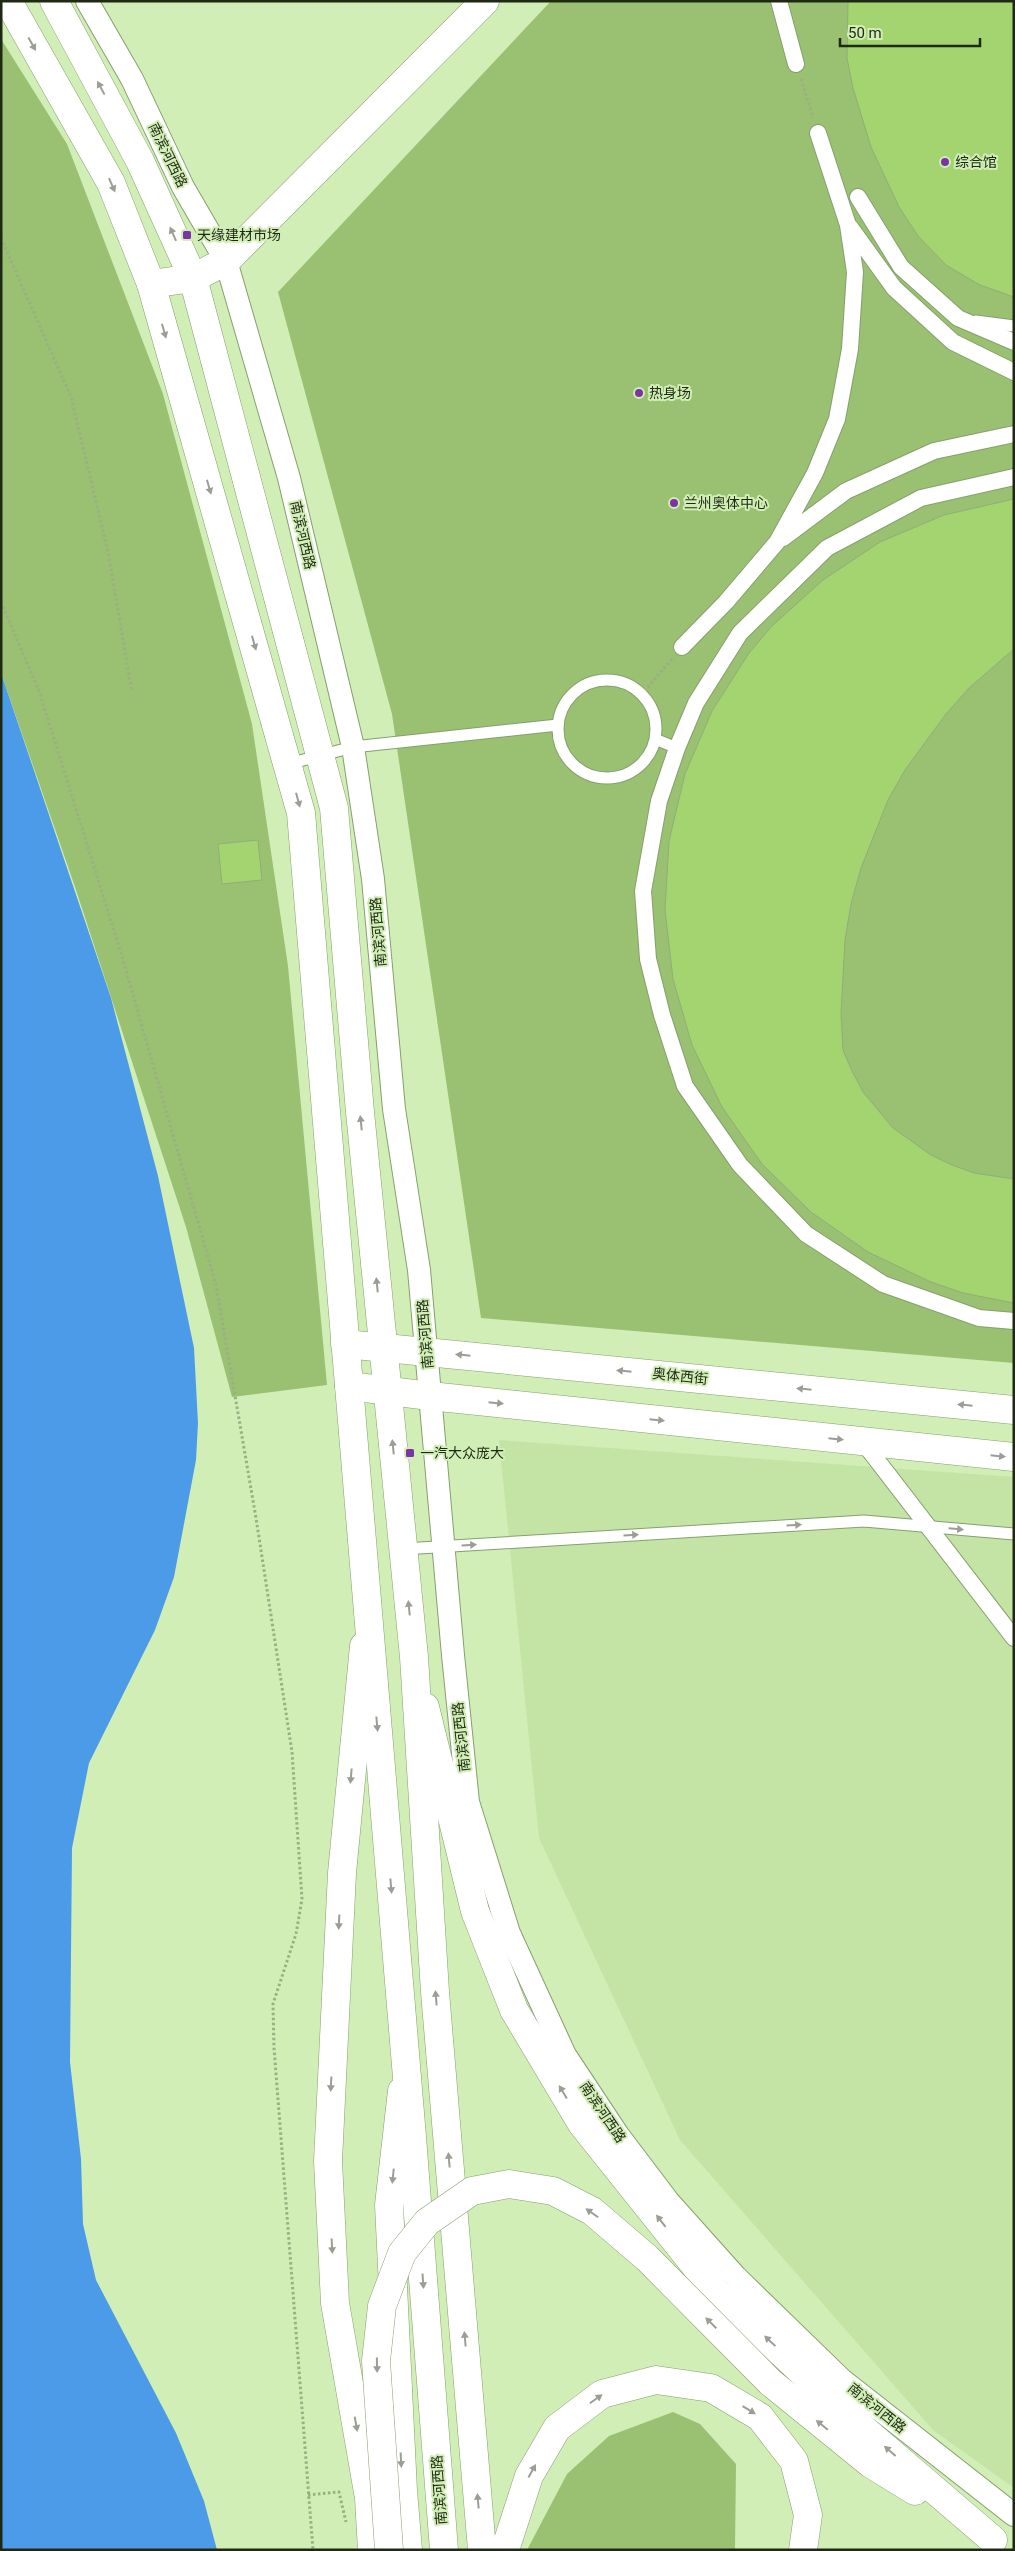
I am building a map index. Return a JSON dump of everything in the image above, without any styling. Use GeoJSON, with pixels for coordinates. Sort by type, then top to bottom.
{"type":"FeatureCollection","features":[{"type":"Feature","properties":{"kind":"main road","name":"南滨河西路"},"geometry":{"type":"LineString","coordinates":[[8,1],[111,183],[151,284],[302,813],[444,2550]]}},
{"type":"Feature","properties":{"kind":"main road","name":"南滨河西路"},"geometry":{"type":"LineString","coordinates":[[54,1],[140,161],[193,278],[334,808],[360,1112],[414,1657],[435,1992],[482,2550]]}},
{"type":"Feature","properties":{"kind":"main road"},"geometry":{"type":"LineString","coordinates":[[151,284],[193,278],[226,261],[485,1]]}},
{"type":"Feature","properties":{"kind":"main road","name":"奥体西街"},"geometry":{"type":"LineString","coordinates":[[345,1344],[383,1346],[1014,1410]]}},
{"type":"Feature","properties":{"kind":"main road"},"geometry":{"type":"LineString","coordinates":[[349,1386],[1014,1457]]}},
{"type":"Feature","properties":{"kind":"main road"},"geometry":{"type":"LineString","coordinates":[[368,1606],[342,1873],[328,2161],[335,2303],[369,2498],[372,2550]]}},
{"type":"Feature","properties":{"kind":"main road"},"geometry":{"type":"LineString","coordinates":[[414,1657],[474,1911],[514,2010],[582,2124],[718,2293],[868,2433],[1001,2545]]}},
{"type":"Feature","properties":{"kind":"main road"},"geometry":{"type":"LineString","coordinates":[[405,2058],[389,2205],[403,2491],[408,2550]]}},
{"type":"Feature","properties":{"kind":"main road"},"geometry":{"type":"LineString","coordinates":[[389,2550],[376,2361],[382,2306],[402,2253],[427,2222],[472,2191],[509,2184],[553,2190],[592,2211],[647,2258],[770,2382],[871,2464],[1001,2545]]}},
{"type":"Feature","properties":{"kind":"main road"},"geometry":{"type":"LineString","coordinates":[[505,2550],[529,2476],[557,2428],[602,2394],[656,2380],[712,2388],[760,2417],[794,2461],[808,2515],[803,2550]]}},
{"type":"Feature","properties":{"kind":"street","name":"南滨河西路"},"geometry":{"type":"LineString","coordinates":[[87,1],[132,79],[183,187],[226,261],[289,478],[353,747],[373,879],[394,1109],[419,1270],[468,1802],[508,1933],[565,2055],[618,2135],[668,2201],[736,2277],[842,2380],[1014,2516]]}},
{"type":"Feature","properties":{"kind":"street"},"geometry":{"type":"LineString","coordinates":[[779,1],[796,64]]}},
{"type":"Feature","properties":{"kind":"street"},"geometry":{"type":"LineString","coordinates":[[682,647],[726,602],[777,542],[815,473],[837,419],[851,340],[855,272],[848,225],[818,133]]}},
{"type":"Feature","properties":{"kind":"street"},"geometry":{"type":"LineString","coordinates":[[858,197],[901,268],[958,318],[1014,342]]}},
{"type":"Feature","properties":{"kind":"street"},"geometry":{"type":"LineString","coordinates":[[848,225],[894,288],[953,342],[1014,372]]}},
{"type":"Feature","properties":{"kind":"street"},"geometry":{"type":"LineString","coordinates":[[777,542],[846,491],[934,451],[1014,434]]}},
{"type":"Feature","properties":{"kind":"street"},"geometry":{"type":"LineString","coordinates":[[1014,476],[921,498],[827,548],[740,633],[696,703],[677,748],[659,801],[643,891],[648,959],[662,1015],[685,1086],[740,1165],[806,1234],[883,1284],[979,1318],[1014,1321]]}},
{"type":"Feature","properties":{"kind":"street"},"geometry":{"type":"LineString","coordinates":[[863,1442],[1014,1638]]}},
{"type":"Feature","properties":{"kind":"lane"},"geometry":{"type":"LineString","coordinates":[[958,318],[1014,326]]}},
{"type":"Feature","properties":{"kind":"lane"},"geometry":{"type":"LineString","coordinates":[[598,681],[613,681],[629,686],[641,695],[651,707],[656,722],[655,739],[650,754],[639,767],[625,775],[592,776],[578,768],[566,757],[560,742],[558,725],[562,710],[571,697],[583,687],[598,681]]}},
{"type":"Feature","properties":{"kind":"lane"},"geometry":{"type":"LineString","coordinates":[[288,764],[353,747],[558,725]]}},
{"type":"Feature","properties":{"kind":"lane"},"geometry":{"type":"LineString","coordinates":[[655,739],[677,748]]}},
{"type":"Feature","properties":{"kind":"lane"},"geometry":{"type":"LineString","coordinates":[[403,1549],[864,1521],[1014,1534]]}},
{"type":"Feature","properties":{"kind":"path"},"geometry":{"type":"LineString","coordinates":[[796,64],[818,133]]}},
{"type":"Feature","properties":{"kind":"path"},"geometry":{"type":"LineString","coordinates":[[1,238],[71,396],[108,552],[132,692]]}},
{"type":"Feature","properties":{"kind":"path"},"geometry":{"type":"LineString","coordinates":[[1,602],[38,691],[109,915],[216,1285],[256,1518],[292,1752],[302,1899],[296,1934],[273,2004],[274,2040],[313,2550]]}},
{"type":"Feature","properties":{"kind":"path"},"geometry":{"type":"LineString","coordinates":[[641,695],[682,647]]}},
{"type":"Feature","properties":{"kind":"path"},"geometry":{"type":"LineString","coordinates":[[308,2495],[339,2492]]}},
{"type":"Feature","properties":{"kind":"shaded area","name":"兰州奥体中心"},"geometry":{"type":"Polygon","coordinates":[[[551,1],[1014,1],[1014,1363],[481,1318],[392,714],[278,292],[551,1]]]}},
{"type":"Feature","properties":{"kind":"shaded area"},"geometry":{"type":"Polygon","coordinates":[[[1,39],[67,144],[163,394],[252,724],[288,966],[327,1385],[232,1397],[186,1227],[75,887],[1,673],[1,39]]]}},
{"type":"Feature","properties":{"kind":"shaded area"},"geometry":{"type":"Polygon","coordinates":[[[499,1440],[1014,1477],[1014,2488],[933,2430],[680,2140],[539,1838],[499,1440]]]}},
{"type":"Feature","properties":{"kind":"shaded area"},"geometry":{"type":"Polygon","coordinates":[[[673,2412],[700,2424],[736,2464],[735,2550],[527,2550],[567,2474],[609,2436],[673,2412]]]}},
{"type":"Feature","properties":{"kind":"water"},"geometry":{"type":"Polygon","coordinates":[[[1,673],[111,998],[158,1176],[194,1348],[198,1423],[196,1460],[174,1577],[155,1630],[89,1763],[72,1848],[70,2062],[81,2159],[83,2224],[96,2280],[176,2433],[204,2501],[217,2550],[1,2550],[1,673]]]}},
{"type":"Feature","properties":{"kind":"building","name":"综合馆"},"geometry":{"type":"Polygon","coordinates":[[[848,1],[1014,1],[1014,297],[980,285],[946,265],[918,236],[899,207],[871,147],[853,88],[847,58],[848,1]]]}},
{"type":"Feature","properties":{"kind":"building"},"geometry":{"type":"Polygon","coordinates":[[[1014,499],[1014,649],[969,688],[946,714],[905,770],[888,800],[861,868],[851,904],[845,940],[841,1013],[843,1050],[852,1071],[863,1092],[893,1128],[931,1155],[952,1165],[974,1173],[1014,1179],[1014,1303],[963,1293],[931,1282],[868,1252],[811,1212],[762,1164],[722,1107],[692,1045],[673,979],[665,910],[669,841],[685,774],[712,711],[749,653],[772,626],[823,580],[880,542],[944,515],[1014,499]]]}},
{"type":"Feature","properties":{"kind":"building"},"geometry":{"type":"Polygon","coordinates":[[[258,840],[262,880],[222,884],[218,844],[258,840]]]}},
{"type":"Feature","properties":{"kind":"place","name":"综合馆"},"geometry":{"type":"Point","coordinates":[945,162]}},
{"type":"Feature","properties":{"kind":"place","name":"天缘建材市场"},"geometry":{"type":"Point","coordinates":[187,235]}},
{"type":"Feature","properties":{"kind":"place","name":"热身场"},"geometry":{"type":"Point","coordinates":[639,393]}},
{"type":"Feature","properties":{"kind":"place","name":"兰州奥体中心"},"geometry":{"type":"Point","coordinates":[674,503]}},
{"type":"Feature","properties":{"kind":"place","name":"一汽大众庞大"},"geometry":{"type":"Point","coordinates":[410,1453]}}]}
